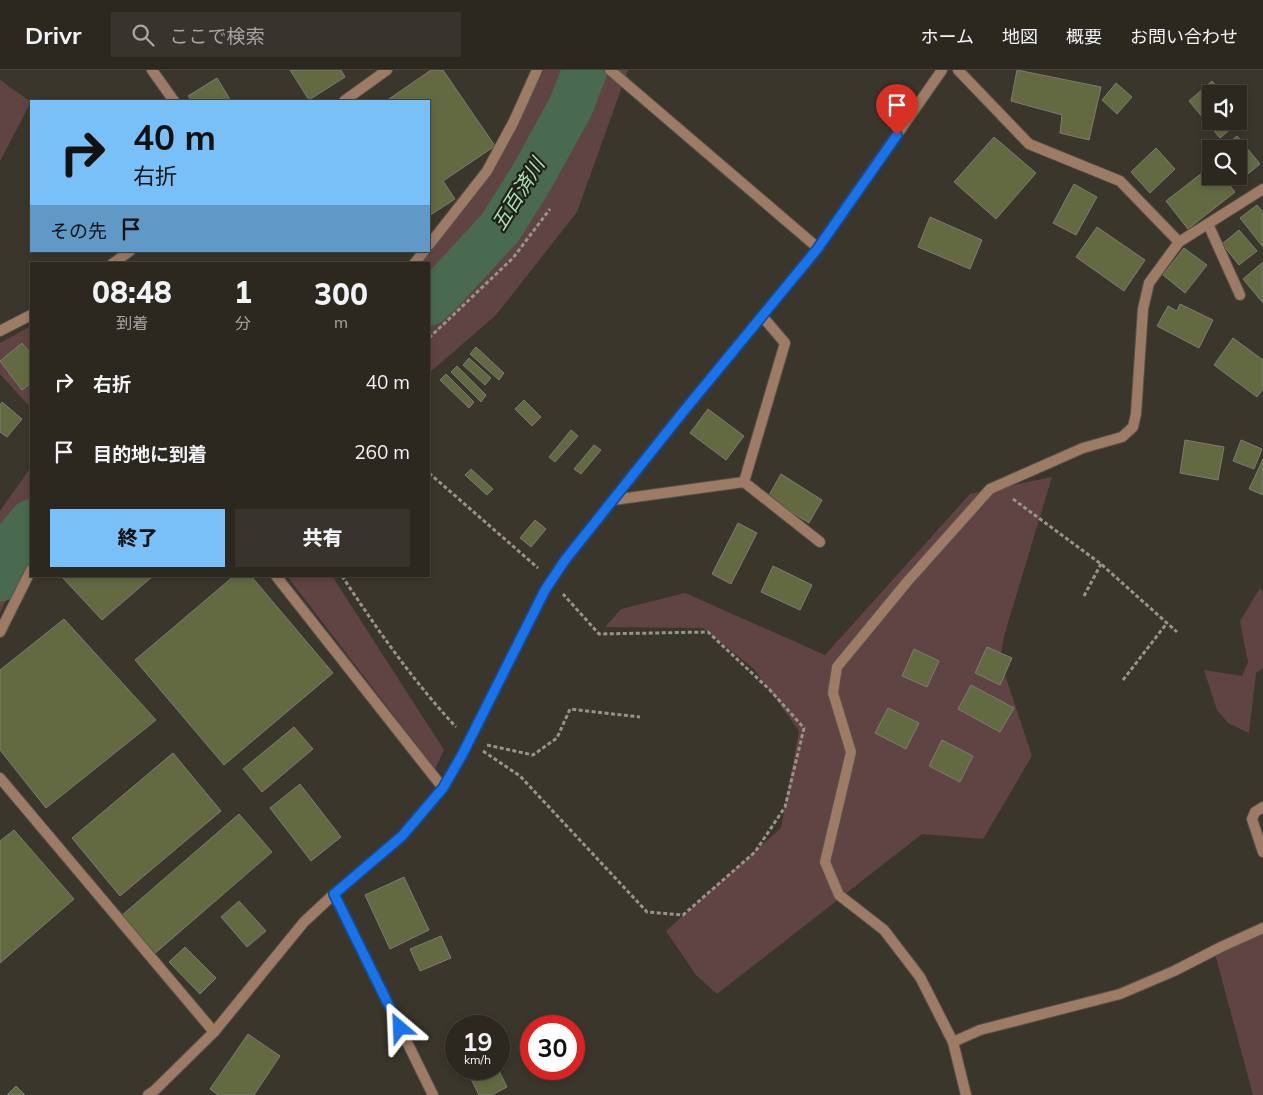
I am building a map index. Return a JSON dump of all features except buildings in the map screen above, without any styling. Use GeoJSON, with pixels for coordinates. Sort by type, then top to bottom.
{"type":"FeatureCollection","features":[{"type":"Feature","properties":{"kind":"street"},"geometry":{"type":"LineString","coordinates":[[152,70],[173,100]]}},
{"type":"Feature","properties":{"kind":"street"},"geometry":{"type":"LineString","coordinates":[[345,100],[387,70]]}},
{"type":"Feature","properties":{"kind":"street"},"geometry":{"type":"LineString","coordinates":[[430,244],[487,171],[514,121],[537,70]]}},
{"type":"Feature","properties":{"kind":"street"},"geometry":{"type":"LineString","coordinates":[[610,70],[818,248]]}},
{"type":"Feature","properties":{"kind":"street"},"geometry":{"type":"LineString","coordinates":[[152,1094],[214,1032],[304,922],[402,836],[443,788],[552,580],[565,560],[818,248],[942,70]]}},
{"type":"Feature","properties":{"kind":"street"},"geometry":{"type":"LineString","coordinates":[[958,70],[1029,144],[1120,180],[1179,242]]}},
{"type":"Feature","properties":{"kind":"street"},"geometry":{"type":"LineString","coordinates":[[966,1095],[953,1042],[920,977],[884,930],[839,895],[825,862],[851,752],[833,693],[837,667],[907,582],[990,489],[1083,448],[1122,437],[1133,427],[1136,414],[1143,309],[1149,283],[1179,242],[1263,189]]}},
{"type":"Feature","properties":{"kind":"street"},"geometry":{"type":"LineString","coordinates":[[1208,224],[1240,295]]}},
{"type":"Feature","properties":{"kind":"street"},"geometry":{"type":"LineString","coordinates":[[115,262],[129,252]]}},
{"type":"Feature","properties":{"kind":"street"},"geometry":{"type":"LineString","coordinates":[[416,262],[423,252]]}},
{"type":"Feature","properties":{"kind":"street"},"geometry":{"type":"LineString","coordinates":[[0,331],[30,316]]}},
{"type":"Feature","properties":{"kind":"street"},"geometry":{"type":"LineString","coordinates":[[744,482],[785,343],[762,316]]}},
{"type":"Feature","properties":{"kind":"street"},"geometry":{"type":"LineString","coordinates":[[613,500],[744,482],[820,542]]}},
{"type":"Feature","properties":{"kind":"street"},"geometry":{"type":"LineString","coordinates":[[0,632],[30,572]]}},
{"type":"Feature","properties":{"kind":"street"},"geometry":{"type":"LineString","coordinates":[[277,577],[443,788]]}},
{"type":"Feature","properties":{"kind":"street"},"geometry":{"type":"LineString","coordinates":[[0,778],[214,1032]]}},
{"type":"Feature","properties":{"kind":"street"},"geometry":{"type":"LineString","coordinates":[[1263,807],[1255,812],[1252,819],[1263,852]]}},
{"type":"Feature","properties":{"kind":"street"},"geometry":{"type":"LineString","coordinates":[[334,894],[433,1095]]}},
{"type":"Feature","properties":{"kind":"street"},"geometry":{"type":"LineString","coordinates":[[953,1042],[980,1030],[1120,994],[1174,972],[1221,947],[1263,928]]}},
{"type":"Feature","properties":{"kind":"path"},"geometry":{"type":"LineString","coordinates":[[430,337],[513,258],[550,209]]}},
{"type":"Feature","properties":{"kind":"path"},"geometry":{"type":"LineString","coordinates":[[343,577],[371,620],[432,702],[469,741],[520,776],[647,912],[684,915],[755,852],[785,807],[804,728],[770,690],[708,632],[599,634],[552,580],[430,474]]}},
{"type":"Feature","properties":{"kind":"path"},"geometry":{"type":"LineString","coordinates":[[996,486],[1101,564],[1177,632]]}},
{"type":"Feature","properties":{"kind":"path"},"geometry":{"type":"LineString","coordinates":[[1084,596],[1101,564]]}},
{"type":"Feature","properties":{"kind":"path"},"geometry":{"type":"LineString","coordinates":[[1123,680],[1167,623]]}},
{"type":"Feature","properties":{"kind":"path"},"geometry":{"type":"LineString","coordinates":[[469,741],[533,755],[557,738],[570,709],[640,717]]}},
{"type":"Feature","properties":{"kind":"shaded area"},"geometry":{"type":"Polygon","coordinates":[[[537,70],[628,70],[577,212],[496,315],[430,372],[430,262],[413,262],[430,252],[430,243],[470,200],[537,70]]]}},
{"type":"Feature","properties":{"kind":"shaded area"},"geometry":{"type":"Polygon","coordinates":[[[0,80],[30,101],[30,104],[0,161],[0,80]]]}},
{"type":"Feature","properties":{"kind":"shaded area"},"geometry":{"type":"Polygon","coordinates":[[[30,327],[30,407],[0,374],[0,343],[30,327]]]}},
{"type":"Feature","properties":{"kind":"shaded area"},"geometry":{"type":"Polygon","coordinates":[[[30,468],[30,554],[24,561],[0,613],[0,511],[30,468]]]}},
{"type":"Feature","properties":{"kind":"shaded area"},"geometry":{"type":"Polygon","coordinates":[[[1052,477],[1004,636],[1000,660],[1032,756],[983,839],[922,834],[717,994],[696,975],[666,931],[781,828],[799,731],[754,669],[703,628],[605,627],[621,609],[685,593],[825,655],[970,494],[1052,477]]]}},
{"type":"Feature","properties":{"kind":"shaded area"},"geometry":{"type":"Polygon","coordinates":[[[288,577],[333,577],[444,750],[435,769],[288,577]]]}},
{"type":"Feature","properties":{"kind":"shaded area"},"geometry":{"type":"Polygon","coordinates":[[[1260,588],[1263,592],[1263,668],[1256,673],[1249,733],[1228,723],[1217,710],[1204,670],[1242,676],[1248,662],[1240,621],[1260,588]]]}},
{"type":"Feature","properties":{"kind":"shaded area"},"geometry":{"type":"Polygon","coordinates":[[[1263,928],[1263,1095],[1253,1095],[1214,950],[1263,928]]]}},
{"type":"Feature","properties":{"kind":"waterway","name":"五百済川"},"geometry":{"type":"LineString","coordinates":[[430,302],[500,228],[532,177],[571,106],[585,70]]}},
{"type":"Feature","properties":{"kind":"waterway","name":"五百済川"},"geometry":{"type":"LineString","coordinates":[[0,579],[18,538],[30,523]]}},
{"type":"Feature","properties":{"kind":"route"},"geometry":{"type":"LineString","coordinates":[[400,1028],[334,894],[402,836],[443,788],[462,755],[545,590],[565,560],[683,412],[818,248],[897,135]]}}]}
